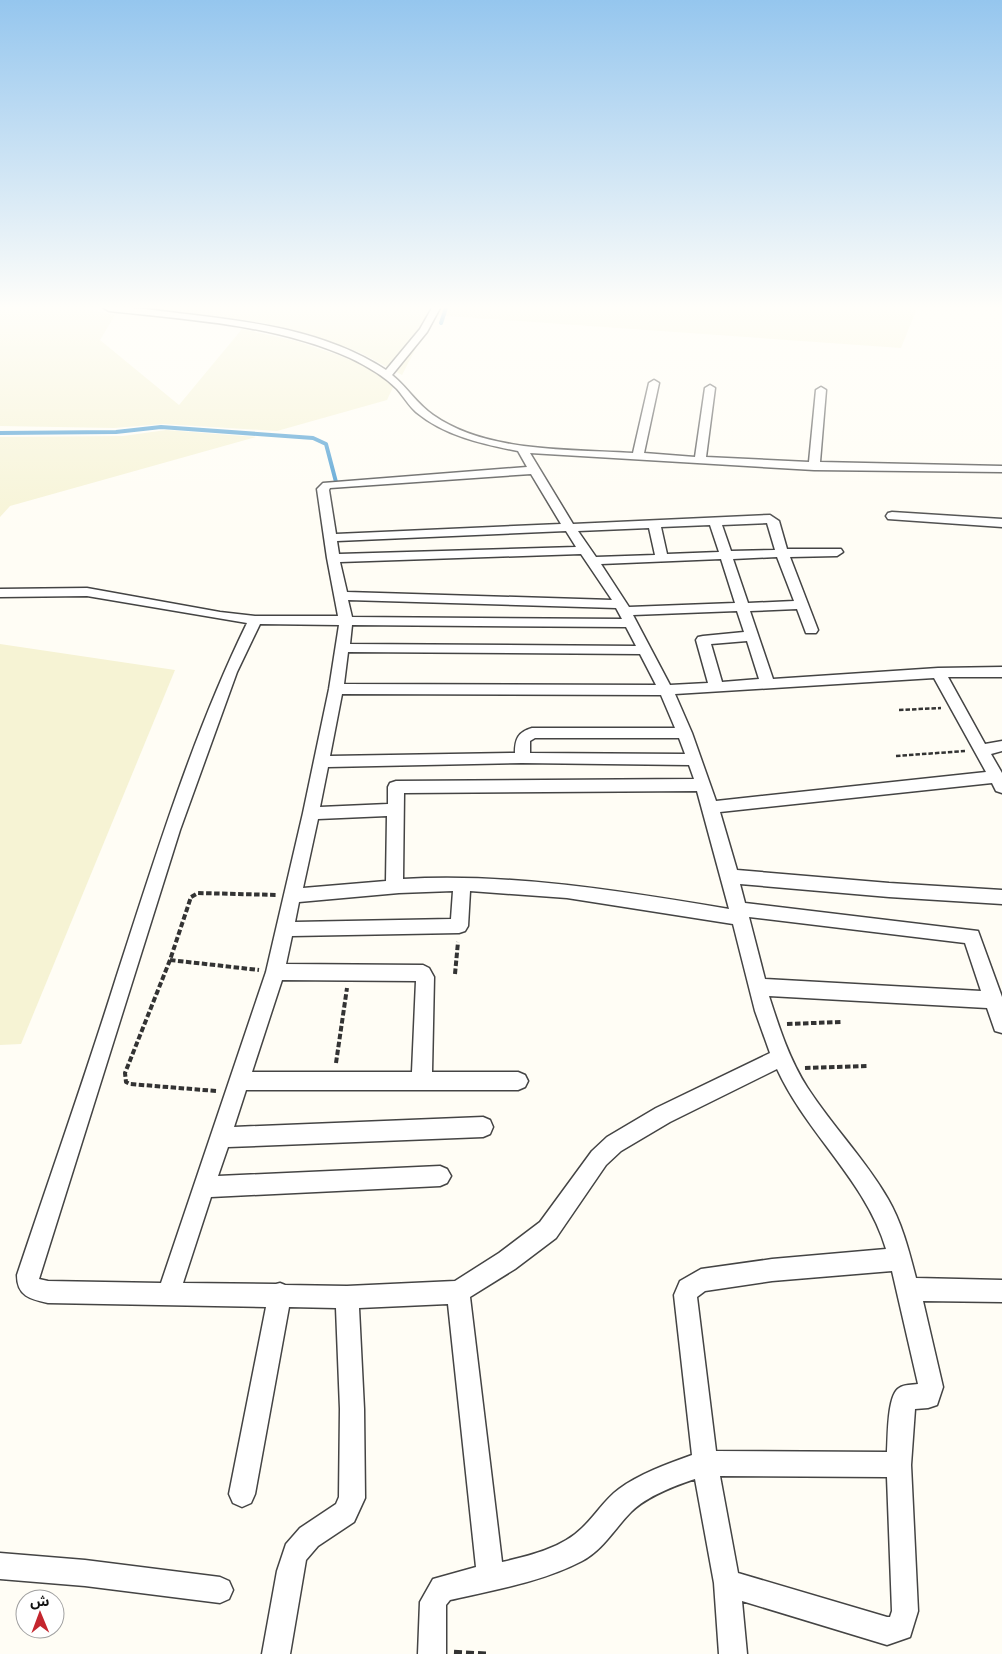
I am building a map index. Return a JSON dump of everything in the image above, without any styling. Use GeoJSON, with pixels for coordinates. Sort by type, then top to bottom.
{"type":"FeatureCollection","features":[{"type":"Feature","properties":{"kind":"street"},"geometry":{"type":"LineString","coordinates":[[397,385],[420,410],[433,419],[461,433],[522,449],[814,467],[1002,469]]}},
{"type":"Feature","properties":{"kind":"street"},"geometry":{"type":"LineString","coordinates":[[638,457],[654,385]]}},
{"type":"Feature","properties":{"kind":"street"},"geometry":{"type":"LineString","coordinates":[[700,461],[710,388]]}},
{"type":"Feature","properties":{"kind":"street"},"geometry":{"type":"LineString","coordinates":[[814,467],[821,390]]}},
{"type":"Feature","properties":{"kind":"street"},"geometry":{"type":"LineString","coordinates":[[522,449],[555,506],[571,527],[626,612],[686,733],[711,807],[768,1024],[784,1063],[814,1114],[876,1199],[890,1227],[908,1289],[931,1391],[928,1396],[906,1397],[903,1401],[899,1465],[905,1611],[900,1627],[887,1631],[728,1583]]}},
{"type":"Feature","properties":{"kind":"street"},"geometry":{"type":"LineString","coordinates":[[169,1292],[275,972],[312,813],[336,689],[346,621],[333,558],[323,489],[327,485],[533,470]]}},
{"type":"Feature","properties":{"kind":"street"},"geometry":{"type":"LineString","coordinates":[[892,516],[1002,523]]}},
{"type":"Feature","properties":{"kind":"street"},"geometry":{"type":"LineString","coordinates":[[330,538],[654,523],[772,520],[782,553],[812,630]]}},
{"type":"Feature","properties":{"kind":"street"},"geometry":{"type":"LineString","coordinates":[[715,521],[724,556],[767,683]]}},
{"type":"Feature","properties":{"kind":"street"},"geometry":{"type":"LineString","coordinates":[[654,523],[662,558]]}},
{"type":"Feature","properties":{"kind":"street"},"geometry":{"type":"LineString","coordinates":[[333,558],[585,550]]}},
{"type":"Feature","properties":{"kind":"street"},"geometry":{"type":"LineString","coordinates":[[593,561],[837,552]]}},
{"type":"Feature","properties":{"kind":"street"},"geometry":{"type":"LineString","coordinates":[[0,593],[87,592],[220,616],[255,620],[346,621],[802,604]]}},
{"type":"Feature","properties":{"kind":"street"},"geometry":{"type":"LineString","coordinates":[[342,596],[626,612]]}},
{"type":"Feature","properties":{"kind":"street"},"geometry":{"type":"LineString","coordinates":[[255,620],[230,672],[174,823],[123,986],[28,1275],[28,1282],[32,1288],[48,1292],[169,1292],[347,1297],[458,1292],[507,1261],[548,1230],[599,1158],[614,1144],[663,1115],[784,1063]]}},
{"type":"Feature","properties":{"kind":"street"},"geometry":{"type":"LineString","coordinates":[[716,688],[702,640],[750,636]]}},
{"type":"Feature","properties":{"kind":"street"},"geometry":{"type":"LineString","coordinates":[[342,648],[645,650]]}},
{"type":"Feature","properties":{"kind":"street"},"geometry":{"type":"LineString","coordinates":[[336,689],[666,690],[938,673],[1002,672]]}},
{"type":"Feature","properties":{"kind":"street"},"geometry":{"type":"LineString","coordinates":[[711,807],[999,782],[983,750],[938,673]]}},
{"type":"Feature","properties":{"kind":"street"},"geometry":{"type":"LineString","coordinates":[[522,758],[523,739],[532,733],[686,733]]}},
{"type":"Feature","properties":{"kind":"street"},"geometry":{"type":"LineString","coordinates":[[983,750],[1002,746]]}},
{"type":"Feature","properties":{"kind":"street"},"geometry":{"type":"LineString","coordinates":[[321,762],[522,758],[694,760]]}},
{"type":"Feature","properties":{"kind":"street"},"geometry":{"type":"LineString","coordinates":[[394,887],[396,787],[704,785]]}},
{"type":"Feature","properties":{"kind":"street"},"geometry":{"type":"LineString","coordinates":[[312,813],[395,810]]}},
{"type":"Feature","properties":{"kind":"street"},"geometry":{"type":"LineString","coordinates":[[730,876],[889,890],[1002,897]]}},
{"type":"Feature","properties":{"kind":"street"},"geometry":{"type":"LineString","coordinates":[[293,896],[394,887],[462,884],[538,889],[739,913],[972,936],[1002,1025]]}},
{"type":"Feature","properties":{"kind":"street"},"geometry":{"type":"LineString","coordinates":[[285,929],[459,926],[462,884]]}},
{"type":"Feature","properties":{"kind":"street"},"geometry":{"type":"LineString","coordinates":[[275,972],[418,971],[425,974],[422,1079]]}},
{"type":"Feature","properties":{"kind":"street"},"geometry":{"type":"LineString","coordinates":[[758,987],[993,1000]]}},
{"type":"Feature","properties":{"kind":"street"},"geometry":{"type":"LineString","coordinates":[[237,1086],[333,1080],[518,1080]]}},
{"type":"Feature","properties":{"kind":"street"},"geometry":{"type":"LineString","coordinates":[[221,1137],[483,1127]]}},
{"type":"Feature","properties":{"kind":"street"},"geometry":{"type":"LineString","coordinates":[[205,1187],[440,1176]]}},
{"type":"Feature","properties":{"kind":"street"},"geometry":{"type":"LineString","coordinates":[[733,1654],[728,1583],[705,1463],[684,1302],[688,1289],[701,1280],[772,1270],[900,1259]]}},
{"type":"Feature","properties":{"kind":"street"},"geometry":{"type":"LineString","coordinates":[[908,1289],[1000,1294]]}},
{"type":"Feature","properties":{"kind":"street"},"geometry":{"type":"LineString","coordinates":[[458,1292],[490,1576]]}},
{"type":"Feature","properties":{"kind":"street"},"geometry":{"type":"LineString","coordinates":[[242,1494],[280,1294]]}},
{"type":"Feature","properties":{"kind":"street"},"geometry":{"type":"LineString","coordinates":[[276,1654],[290,1571],[295,1553],[309,1537],[345,1513],[352,1498],[352,1409],[347,1297]]}},
{"type":"Feature","properties":{"kind":"street"},"geometry":{"type":"LineString","coordinates":[[432,1652],[433,1602],[438,1592],[446,1586],[520,1571],[574,1551],[591,1538],[622,1502],[671,1475],[705,1463],[899,1465]]}},
{"type":"Feature","properties":{"kind":"street"},"geometry":{"type":"LineString","coordinates":[[0,1566],[85,1573],[220,1590]]}},
{"type":"Feature","properties":{"kind":"path"},"geometry":{"type":"LineString","coordinates":[[899,710],[958,707]]}},
{"type":"Feature","properties":{"kind":"path"},"geometry":{"type":"LineString","coordinates":[[896,756],[983,750]]}},
{"type":"Feature","properties":{"kind":"path"},"geometry":{"type":"LineString","coordinates":[[237,1086],[136,1086],[126,1082],[125,1073],[170,960],[188,900],[193,895],[293,896]]}},
{"type":"Feature","properties":{"kind":"path"},"geometry":{"type":"LineString","coordinates":[[455,974],[459,926]]}},
{"type":"Feature","properties":{"kind":"path"},"geometry":{"type":"LineString","coordinates":[[170,960],[275,972]]}},
{"type":"Feature","properties":{"kind":"path"},"geometry":{"type":"LineString","coordinates":[[333,1080],[349,972]]}},
{"type":"Feature","properties":{"kind":"path"},"geometry":{"type":"LineString","coordinates":[[768,1024],[841,1022]]}},
{"type":"Feature","properties":{"kind":"path"},"geometry":{"type":"LineString","coordinates":[[784,1063],[868,1066]]}},
{"type":"Feature","properties":{"kind":"path"},"geometry":{"type":"LineString","coordinates":[[432,1652],[489,1654]]}},
{"type":"Feature","properties":{"kind":"shaded area"},"geometry":{"type":"Polygon","coordinates":[[[0,385],[155,385],[179,405],[195,385],[394,385],[387,400],[277,431],[163,424],[114,428],[0,426],[0,385]]]}},
{"type":"Feature","properties":{"kind":"shaded area"},"geometry":{"type":"Polygon","coordinates":[[[166,430],[256,437],[10,506],[0,517],[0,437],[123,436],[166,430]]]}},
{"type":"Feature","properties":{"kind":"shaded area"},"geometry":{"type":"Polygon","coordinates":[[[0,644],[175,670],[21,1044],[0,1045],[0,644]]]}},
{"type":"Feature","properties":{"kind":"waterway"},"geometry":{"type":"LineString","coordinates":[[0,433],[116,432],[161,427],[313,438],[326,444],[336,482]]}}]}
